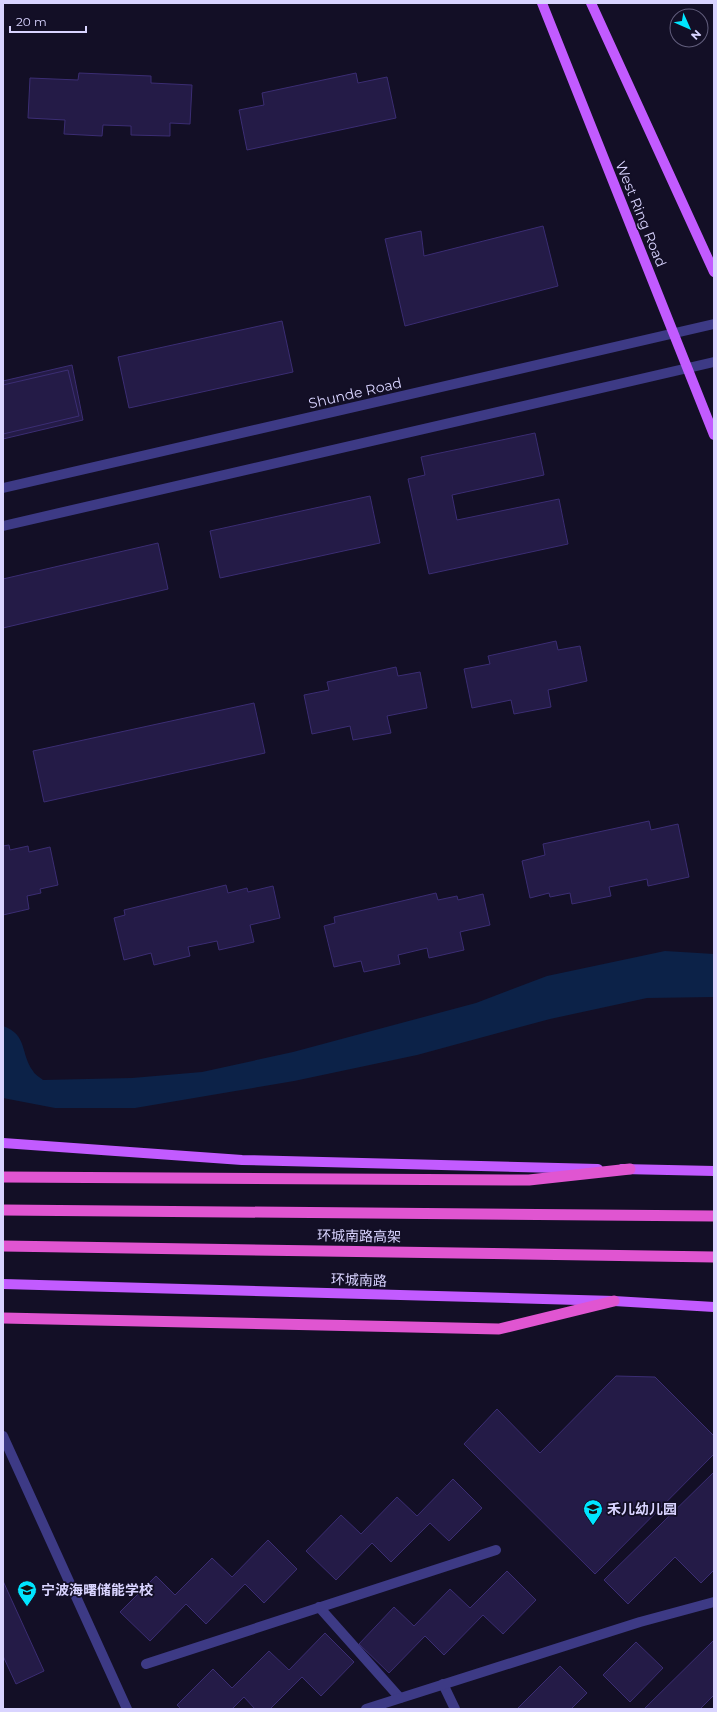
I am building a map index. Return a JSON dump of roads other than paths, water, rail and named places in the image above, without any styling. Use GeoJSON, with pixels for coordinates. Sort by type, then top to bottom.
{"type":"FeatureCollection","features":[{"type":"Feature","properties":{"kind":"highway"},"geometry":{"type":"LineString","coordinates":[[3,1177],[529,1180],[630,1169]]}},
{"type":"Feature","properties":{"kind":"highway","name":"环城南路高架"},"geometry":{"type":"LineString","coordinates":[[3,1210],[714,1216]]}},
{"type":"Feature","properties":{"kind":"highway","name":"环城南路高架"},"geometry":{"type":"LineString","coordinates":[[3,1246],[714,1257]]}},
{"type":"Feature","properties":{"kind":"highway"},"geometry":{"type":"LineString","coordinates":[[3,1318],[499,1329],[614,1301]]}},
{"type":"Feature","properties":{"kind":"main road","name":"West Ring Road"},"geometry":{"type":"LineString","coordinates":[[542,3],[714,435]]}},
{"type":"Feature","properties":{"kind":"main road"},"geometry":{"type":"LineString","coordinates":[[591,3],[714,272]]}},
{"type":"Feature","properties":{"kind":"main road"},"geometry":{"type":"LineString","coordinates":[[3,1143],[242,1160],[714,1172]]}},
{"type":"Feature","properties":{"kind":"main road","name":"环城南路"},"geometry":{"type":"LineString","coordinates":[[3,1284],[614,1301],[714,1307]]}},
{"type":"Feature","properties":{"kind":"street","name":"Shunde Road"},"geometry":{"type":"LineString","coordinates":[[3,488],[714,324]]}},
{"type":"Feature","properties":{"kind":"street"},"geometry":{"type":"LineString","coordinates":[[3,526],[714,362]]}},
{"type":"Feature","properties":{"kind":"street"},"geometry":{"type":"LineString","coordinates":[[3,1436],[127,1709]]}},
{"type":"Feature","properties":{"kind":"street"},"geometry":{"type":"LineString","coordinates":[[146,1664],[496,1550]]}},
{"type":"Feature","properties":{"kind":"street"},"geometry":{"type":"LineString","coordinates":[[366,1709],[640,1622],[714,1602]]}},
{"type":"Feature","properties":{"kind":"street"},"geometry":{"type":"LineString","coordinates":[[320,1607],[400,1698]]}},
{"type":"Feature","properties":{"kind":"street"},"geometry":{"type":"LineString","coordinates":[[443,1684],[455,1709]]}},
{"type":"Feature","properties":{"kind":"water"},"geometry":{"type":"Polygon","coordinates":[[[665,951],[714,954],[714,997],[647,998],[550,1019],[417,1055],[294,1081],[135,1108],[55,1108],[3,1098],[3,1026],[11,1030],[20,1039],[29,1064],[35,1074],[43,1080],[132,1078],[202,1072],[293,1052],[476,1003],[547,976],[665,951]]]}},
{"type":"Feature","properties":{"kind":"place","name":"禾儿幼儿园"},"geometry":{"type":"Point","coordinates":[593,1526]}},
{"type":"Feature","properties":{"kind":"place","name":"宁波海曙储能学校"},"geometry":{"type":"Point","coordinates":[27,1607]}}]}
